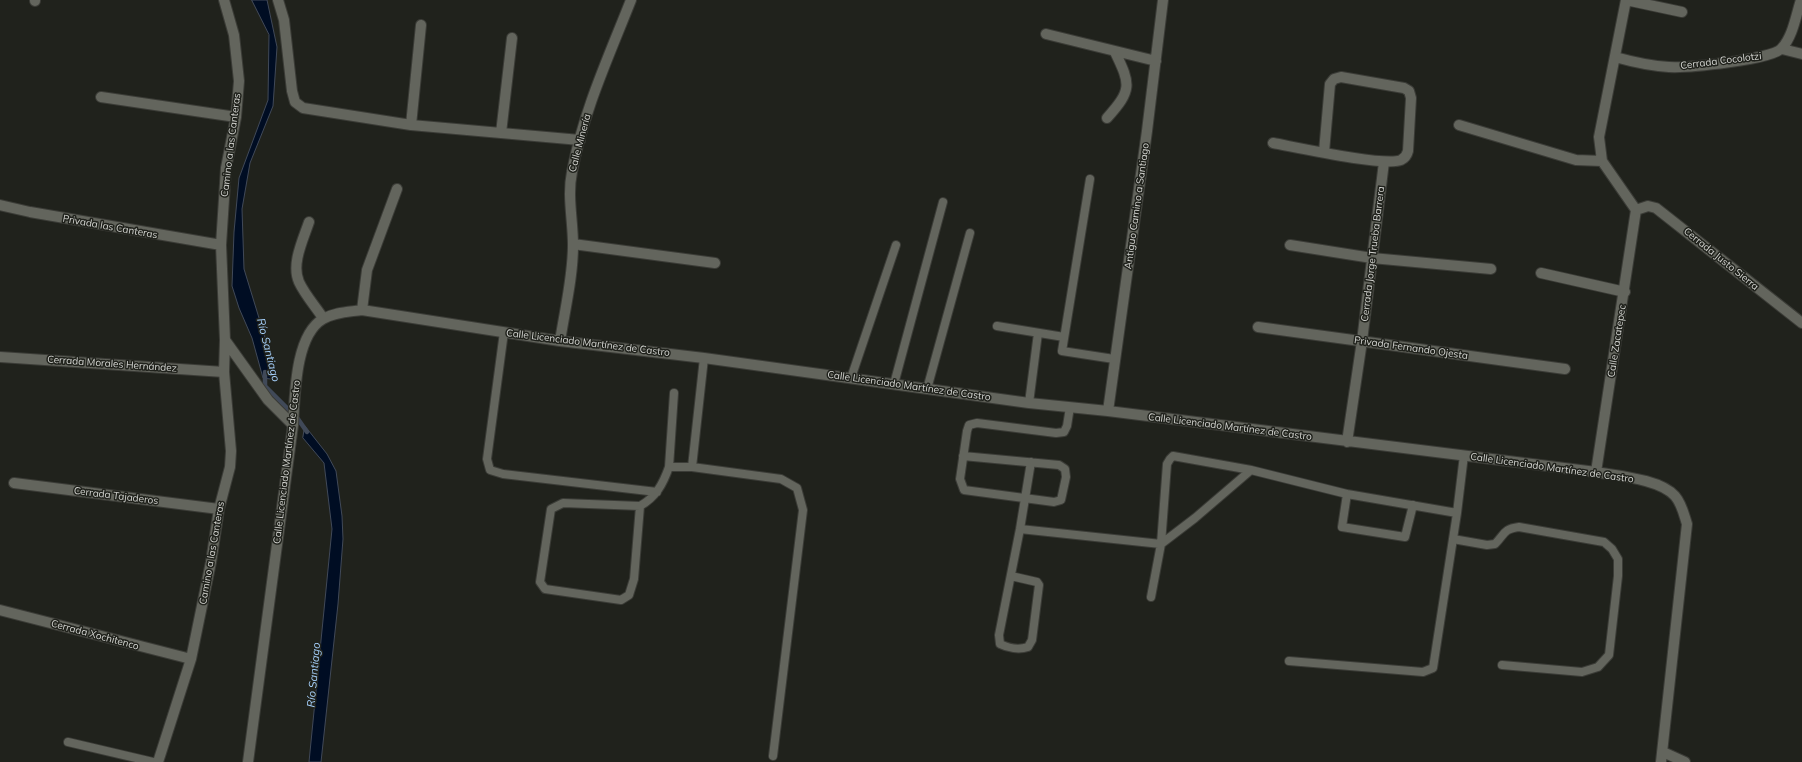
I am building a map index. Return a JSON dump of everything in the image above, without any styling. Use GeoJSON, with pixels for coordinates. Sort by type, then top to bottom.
{"type":"FeatureCollection","features":[{"type":"Feature","properties":{"kind":"street","name":"Camino a las Canteras"},"geometry":{"type":"LineString","coordinates":[[158,762],[190,659],[211,562],[219,508],[230,467],[232,451],[224,372],[225,340],[220,245],[226,168],[236,117],[239,81],[234,35],[224,0]]}},
{"type":"Feature","properties":{"kind":"street"},"geometry":{"type":"LineString","coordinates":[[278,0],[284,20],[292,91],[295,102],[303,108],[411,125],[580,140]]}},
{"type":"Feature","properties":{"kind":"street","name":"Calle Minería"},"geometry":{"type":"LineString","coordinates":[[560,341],[572,265],[573,244],[569,204],[571,173],[596,87],[631,0]]}},
{"type":"Feature","properties":{"kind":"street","name":"Antiguo Camino a Santiago"},"geometry":{"type":"LineString","coordinates":[[1108,411],[1163,0]]}},
{"type":"Feature","properties":{"kind":"street"},"geometry":{"type":"LineString","coordinates":[[1636,210],[1602,161],[1600,137],[1626,0],[1682,12]]}},
{"type":"Feature","properties":{"kind":"street"},"geometry":{"type":"LineString","coordinates":[[1801,0],[1789,36],[1782,49],[1802,54]]}},
{"type":"Feature","properties":{"kind":"street"},"geometry":{"type":"LineString","coordinates":[[411,125],[421,25]]}},
{"type":"Feature","properties":{"kind":"street"},"geometry":{"type":"LineString","coordinates":[[1046,34],[1156,61]]}},
{"type":"Feature","properties":{"kind":"street"},"geometry":{"type":"LineString","coordinates":[[501,133],[512,38]]}},
{"type":"Feature","properties":{"kind":"street","name":"Cerrada Cocolotzi"},"geometry":{"type":"LineString","coordinates":[[1615,57],[1670,67],[1740,61],[1772,54],[1782,49]]}},
{"type":"Feature","properties":{"kind":"street"},"geometry":{"type":"LineString","coordinates":[[1107,118],[1122,100],[1127,87],[1124,71],[1115,52]]}},
{"type":"Feature","properties":{"kind":"street"},"geometry":{"type":"LineString","coordinates":[[1273,143],[1324,152],[1384,162],[1400,160],[1406,156],[1408,151],[1411,98],[1409,91],[1404,88],[1341,77],[1334,79],[1330,84],[1324,152]]}},
{"type":"Feature","properties":{"kind":"street"},"geometry":{"type":"LineString","coordinates":[[101,97],[236,117]]}},
{"type":"Feature","properties":{"kind":"street"},"geometry":{"type":"LineString","coordinates":[[1459,124],[1576,160],[1602,161]]}},
{"type":"Feature","properties":{"kind":"street","name":"Cerrada Jorge Trueba Barrera"},"geometry":{"type":"LineString","coordinates":[[1347,442],[1362,341],[1384,162]]}},
{"type":"Feature","properties":{"kind":"street"},"geometry":{"type":"LineString","coordinates":[[362,310],[367,270],[397,189]]}},
{"type":"Feature","properties":{"kind":"street","name":"Privada las Canteras"},"geometry":{"type":"LineString","coordinates":[[0,205],[30,212],[220,245]]}},
{"type":"Feature","properties":{"kind":"street","name":"Cerrada Justo Sierra"},"geometry":{"type":"LineString","coordinates":[[1636,210],[1648,206],[1656,208],[1802,324]]}},
{"type":"Feature","properties":{"kind":"street","name":"Calle Zacatepec"},"geometry":{"type":"LineString","coordinates":[[1596,472],[1625,292],[1636,210]]}},
{"type":"Feature","properties":{"kind":"street"},"geometry":{"type":"LineString","coordinates":[[309,222],[298,253],[296,269],[299,282],[323,318]]}},
{"type":"Feature","properties":{"kind":"street"},"geometry":{"type":"LineString","coordinates":[[573,244],[715,263]]}},
{"type":"Feature","properties":{"kind":"street"},"geometry":{"type":"LineString","coordinates":[[1290,245],[1372,258],[1491,269]]}},
{"type":"Feature","properties":{"kind":"street"},"geometry":{"type":"LineString","coordinates":[[1541,273],[1625,292]]}},
{"type":"Feature","properties":{"kind":"street","name":"Calle Licenciado Martínez de Castro"},"geometry":{"type":"LineString","coordinates":[[248,762],[293,422],[298,370],[304,344],[312,328],[323,318],[338,313],[362,310],[560,341],[704,358],[1029,403],[1108,411],[1596,472],[1648,482],[1663,487],[1675,495],[1681,505],[1687,524],[1662,757]]}},
{"type":"Feature","properties":{"kind":"street","name":"Privada Fernando Ojesta"},"geometry":{"type":"LineString","coordinates":[[1258,327],[1565,369]]}},
{"type":"Feature","properties":{"kind":"street"},"geometry":{"type":"LineString","coordinates":[[225,340],[268,400],[293,422]]}},
{"type":"Feature","properties":{"kind":"street","name":"Cerrada Morales Hernández"},"geometry":{"type":"LineString","coordinates":[[0,357],[224,372]]}},
{"type":"Feature","properties":{"kind":"street","name":"Cerrada Tajaderos"},"geometry":{"type":"LineString","coordinates":[[14,483],[219,508]]}},
{"type":"Feature","properties":{"kind":"street","name":"Cerrada Xochitenco"},"geometry":{"type":"LineString","coordinates":[[0,610],[190,659]]}},
{"type":"Feature","properties":{"kind":"street"},"geometry":{"type":"LineString","coordinates":[[1662,757],[1685,762]]}},
{"type":"Feature","properties":{"kind":"lane"},"geometry":{"type":"LineString","coordinates":[[1090,179],[1062,351],[1114,359]]}},
{"type":"Feature","properties":{"kind":"lane"},"geometry":{"type":"LineString","coordinates":[[894,384],[943,202]]}},
{"type":"Feature","properties":{"kind":"lane"},"geometry":{"type":"LineString","coordinates":[[927,389],[970,233]]}},
{"type":"Feature","properties":{"kind":"lane"},"geometry":{"type":"LineString","coordinates":[[851,378],[896,244]]}},
{"type":"Feature","properties":{"kind":"lane"},"geometry":{"type":"LineString","coordinates":[[997,326],[1064,337]]}},
{"type":"Feature","properties":{"kind":"lane"},"geometry":{"type":"LineString","coordinates":[[504,332],[487,459],[490,470],[503,474],[657,492]]}},
{"type":"Feature","properties":{"kind":"lane"},"geometry":{"type":"LineString","coordinates":[[1029,403],[1038,333]]}},
{"type":"Feature","properties":{"kind":"lane"},"geometry":{"type":"LineString","coordinates":[[692,467],[704,358]]}},
{"type":"Feature","properties":{"kind":"lane"},"geometry":{"type":"LineString","coordinates":[[640,506],[634,579],[630,596],[621,600],[545,589],[540,582],[551,509],[563,503],[640,506],[650,500],[657,492],[670,467],[674,393]]}},
{"type":"Feature","properties":{"kind":"lane"},"geometry":{"type":"LineString","coordinates":[[963,456],[1059,465],[1065,469],[1064,489],[1061,500],[1054,502],[964,490],[960,479],[963,456],[969,425],[976,423],[1056,433],[1064,432],[1067,426],[1070,407]]}},
{"type":"Feature","properties":{"kind":"lane"},"geometry":{"type":"LineString","coordinates":[[1289,661],[1423,672],[1433,668],[1457,513],[1464,455]]}},
{"type":"Feature","properties":{"kind":"lane"},"geometry":{"type":"LineString","coordinates":[[1150,597],[1161,544],[1167,464],[1173,456],[1252,470],[1347,494],[1457,513]]}},
{"type":"Feature","properties":{"kind":"lane"},"geometry":{"type":"LineString","coordinates":[[1011,576],[1037,582],[1039,585],[1032,640],[1028,647],[1022,649],[1005,647],[1000,644],[999,635],[1026,498],[1031,462]]}},
{"type":"Feature","properties":{"kind":"lane"},"geometry":{"type":"LineString","coordinates":[[670,467],[692,467],[781,479],[797,488],[803,510],[773,756]]}},
{"type":"Feature","properties":{"kind":"lane"},"geometry":{"type":"LineString","coordinates":[[1020,529],[1161,544],[1195,518],[1252,470]]}},
{"type":"Feature","properties":{"kind":"lane"},"geometry":{"type":"LineString","coordinates":[[1347,494],[1342,527],[1405,537],[1413,505]]}},
{"type":"Feature","properties":{"kind":"lane"},"geometry":{"type":"LineString","coordinates":[[1453,539],[1495,544],[1503,532],[1510,528],[1519,527],[1604,542],[1612,549],[1618,560],[1618,576],[1608,656],[1598,667],[1582,672],[1502,665]]}},
{"type":"Feature","properties":{"kind":"lane"},"geometry":{"type":"LineString","coordinates":[[68,742],[153,762]]}},
{"type":"Feature","properties":{"kind":"water"},"geometry":{"type":"Polygon","coordinates":[[[252,0],[267,0],[277,47],[273,106],[250,163],[242,209],[244,269],[278,380],[263,378],[252,338],[239,308],[232,286],[234,232],[239,178],[268,100],[269,35],[252,0]]]}},
{"type":"Feature","properties":{"kind":"water"},"geometry":{"type":"Polygon","coordinates":[[[305,426],[327,454],[336,471],[342,516],[343,539],[338,604],[321,762],[309,762],[332,529],[324,463],[303,438],[305,426]]]}},
{"type":"Feature","properties":{"kind":"waterway","name":"Río Santiago"},"geometry":{"type":"LineString","coordinates":[[265,372],[265,386],[298,419],[307,432]]}}]}
